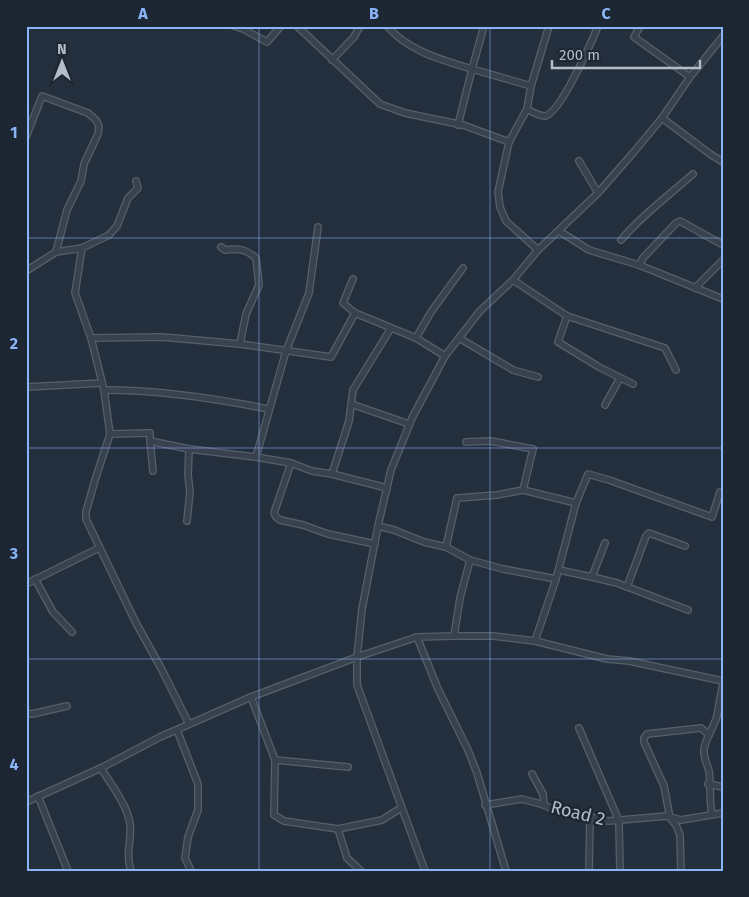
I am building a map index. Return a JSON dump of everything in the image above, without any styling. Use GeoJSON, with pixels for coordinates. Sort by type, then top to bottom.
{"type":"FeatureCollection","features":[{"type":"Feature","properties":{"kind":"street"},"geometry":{"type":"LineString","coordinates":[[234,26],[267,42],[281,26]]}},
{"type":"Feature","properties":{"kind":"street"},"geometry":{"type":"LineString","coordinates":[[297,26],[380,104],[405,112],[458,124],[509,142]]}},
{"type":"Feature","properties":{"kind":"street"},"geometry":{"type":"LineString","coordinates":[[332,60],[354,37],[360,26]]}},
{"type":"Feature","properties":{"kind":"street"},"geometry":{"type":"LineString","coordinates":[[387,26],[394,35],[440,60],[531,86]]}},
{"type":"Feature","properties":{"kind":"street"},"geometry":{"type":"LineString","coordinates":[[458,124],[484,26]]}},
{"type":"Feature","properties":{"kind":"street"},"geometry":{"type":"LineString","coordinates":[[538,250],[506,221],[500,207],[498,192],[509,142],[527,109],[531,86],[549,26]]}},
{"type":"Feature","properties":{"kind":"street"},"geometry":{"type":"LineString","coordinates":[[527,109],[536,114],[546,116],[553,112],[576,72],[598,26]]}},
{"type":"Feature","properties":{"kind":"street"},"geometry":{"type":"LineString","coordinates":[[640,26],[634,38],[690,77]]}},
{"type":"Feature","properties":{"kind":"street"},"geometry":{"type":"LineString","coordinates":[[425,871],[357,685],[357,657],[362,609],[391,470],[410,424],[445,356],[480,311],[513,280],[538,250],[598,193],[662,118],[690,77],[723,36]]}},
{"type":"Feature","properties":{"kind":"street"},"geometry":{"type":"LineString","coordinates":[[26,137],[42,96],[88,113],[96,120],[99,126],[98,134],[84,164],[81,181],[67,210],[56,252]]}},
{"type":"Feature","properties":{"kind":"street"},"geometry":{"type":"LineString","coordinates":[[662,118],[723,162]]}},
{"type":"Feature","properties":{"kind":"street"},"geometry":{"type":"LineString","coordinates":[[578,161],[598,193]]}},
{"type":"Feature","properties":{"kind":"street"},"geometry":{"type":"LineString","coordinates":[[621,240],[631,227],[643,219],[652,207],[693,174]]}},
{"type":"Feature","properties":{"kind":"street"},"geometry":{"type":"LineString","coordinates":[[26,271],[56,252],[82,248],[108,235],[117,226],[128,198],[138,188],[136,181]]}},
{"type":"Feature","properties":{"kind":"street"},"geometry":{"type":"LineString","coordinates":[[639,265],[643,258],[680,221],[723,245]]}},
{"type":"Feature","properties":{"kind":"street"},"geometry":{"type":"LineString","coordinates":[[256,457],[286,351],[309,293],[318,227]]}},
{"type":"Feature","properties":{"kind":"street"},"geometry":{"type":"LineString","coordinates":[[559,231],[589,250],[639,265],[723,299]]}},
{"type":"Feature","properties":{"kind":"street"},"geometry":{"type":"LineString","coordinates":[[221,247],[225,250],[236,248],[249,252],[256,258],[259,285],[246,314],[240,344]]}},
{"type":"Feature","properties":{"kind":"street"},"geometry":{"type":"LineString","coordinates":[[82,248],[75,293],[91,338],[104,390],[110,434],[86,512],[86,518],[131,614],[189,724]]}},
{"type":"Feature","properties":{"kind":"street"},"geometry":{"type":"LineString","coordinates":[[696,288],[723,260]]}},
{"type":"Feature","properties":{"kind":"street"},"geometry":{"type":"LineString","coordinates":[[416,338],[431,312],[462,268]]}},
{"type":"Feature","properties":{"kind":"street"},"geometry":{"type":"LineString","coordinates":[[353,279],[343,303],[355,313],[416,338],[445,356]]}},
{"type":"Feature","properties":{"kind":"street"},"geometry":{"type":"LineString","coordinates":[[513,280],[568,316],[665,348],[676,370]]}},
{"type":"Feature","properties":{"kind":"street"},"geometry":{"type":"LineString","coordinates":[[91,338],[162,337],[240,344],[331,357],[355,313]]}},
{"type":"Feature","properties":{"kind":"street"},"geometry":{"type":"LineString","coordinates":[[568,316],[558,342],[633,384]]}},
{"type":"Feature","properties":{"kind":"street"},"geometry":{"type":"LineString","coordinates":[[332,474],[349,421],[353,390],[391,328]]}},
{"type":"Feature","properties":{"kind":"street"},"geometry":{"type":"LineString","coordinates":[[459,338],[513,370],[538,377]]}},
{"type":"Feature","properties":{"kind":"street"},"geometry":{"type":"LineString","coordinates":[[605,405],[620,378]]}},
{"type":"Feature","properties":{"kind":"street"},"geometry":{"type":"LineString","coordinates":[[26,387],[102,383]]}},
{"type":"Feature","properties":{"kind":"street"},"geometry":{"type":"LineString","coordinates":[[104,390],[128,390],[223,400],[268,410]]}},
{"type":"Feature","properties":{"kind":"street"},"geometry":{"type":"LineString","coordinates":[[351,404],[410,424]]}},
{"type":"Feature","properties":{"kind":"street"},"geometry":{"type":"LineString","coordinates":[[110,434],[150,433],[153,471]]}},
{"type":"Feature","properties":{"kind":"street"},"geometry":{"type":"LineString","coordinates":[[150,441],[189,449],[291,463],[312,471],[387,488]]}},
{"type":"Feature","properties":{"kind":"street"},"geometry":{"type":"LineString","coordinates":[[466,442],[491,441],[533,449],[523,490]]}},
{"type":"Feature","properties":{"kind":"street"},"geometry":{"type":"LineString","coordinates":[[187,521],[190,492],[188,475],[189,449]]}},
{"type":"Feature","properties":{"kind":"street"},"geometry":{"type":"LineString","coordinates":[[291,463],[274,513],[276,517],[280,520],[303,525],[322,532],[375,544]]}},
{"type":"Feature","properties":{"kind":"street"},"geometry":{"type":"LineString","coordinates":[[535,641],[559,570],[576,503],[588,474],[712,517],[720,492],[723,492]]}},
{"type":"Feature","properties":{"kind":"street"},"geometry":{"type":"LineString","coordinates":[[446,547],[457,498],[497,496],[523,490],[576,503]]}},
{"type":"Feature","properties":{"kind":"street"},"geometry":{"type":"LineString","coordinates":[[378,526],[424,542],[446,547],[470,560],[503,569],[556,579]]}},
{"type":"Feature","properties":{"kind":"street"},"geometry":{"type":"LineString","coordinates":[[627,587],[646,536],[649,533],[685,546]]}},
{"type":"Feature","properties":{"kind":"street"},"geometry":{"type":"LineString","coordinates":[[592,577],[605,543]]}},
{"type":"Feature","properties":{"kind":"street"},"geometry":{"type":"LineString","coordinates":[[26,584],[99,548]]}},
{"type":"Feature","properties":{"kind":"street"},"geometry":{"type":"LineString","coordinates":[[454,636],[460,598],[470,560]]}},
{"type":"Feature","properties":{"kind":"street"},"geometry":{"type":"LineString","coordinates":[[559,570],[627,587],[688,610]]}},
{"type":"Feature","properties":{"kind":"street"},"geometry":{"type":"LineString","coordinates":[[35,579],[48,606],[72,632]]}},
{"type":"Feature","properties":{"kind":"street"},"geometry":{"type":"LineString","coordinates":[[26,802],[101,768],[189,724],[251,697],[357,657],[417,638],[493,636],[535,641],[607,659],[629,661],[723,681]]}},
{"type":"Feature","properties":{"kind":"street"},"geometry":{"type":"LineString","coordinates":[[417,638],[438,689],[468,750],[477,773],[502,851],[506,871]]}},
{"type":"Feature","properties":{"kind":"street"},"geometry":{"type":"LineString","coordinates":[[712,814],[708,769],[704,755],[706,740],[717,716],[719,697],[723,685]]}},
{"type":"Feature","properties":{"kind":"street"},"geometry":{"type":"LineString","coordinates":[[251,697],[275,760],[274,815],[284,821],[338,829],[382,820],[402,808]]}},
{"type":"Feature","properties":{"kind":"street"},"geometry":{"type":"LineString","coordinates":[[26,713],[32,714],[67,706]]}},
{"type":"Feature","properties":{"kind":"street"},"geometry":{"type":"LineString","coordinates":[[579,728],[619,821],[620,871]]}},
{"type":"Feature","properties":{"kind":"street"},"geometry":{"type":"LineString","coordinates":[[681,871],[680,835],[676,825],[670,818],[668,798],[644,742],[645,736],[676,730],[701,728],[709,735]]}},
{"type":"Feature","properties":{"kind":"street"},"geometry":{"type":"LineString","coordinates":[[177,730],[198,784],[198,810],[188,837],[185,858],[191,871]]}},
{"type":"Feature","properties":{"kind":"street"},"geometry":{"type":"LineString","coordinates":[[275,760],[348,766]]}},
{"type":"Feature","properties":{"kind":"street"},"geometry":{"type":"LineString","coordinates":[[101,768],[122,804],[130,824],[127,854],[131,871]]}},
{"type":"Feature","properties":{"kind":"street"},"geometry":{"type":"LineString","coordinates":[[532,774],[543,794],[544,805]]}},
{"type":"Feature","properties":{"kind":"street"},"geometry":{"type":"LineString","coordinates":[[708,784],[723,787]]}},
{"type":"Feature","properties":{"kind":"street"},"geometry":{"type":"LineString","coordinates":[[38,796],[68,871]]}},
{"type":"Feature","properties":{"kind":"street","name":"Road 2"},"geometry":{"type":"LineString","coordinates":[[486,805],[522,799],[556,810],[580,813],[600,820],[619,821],[667,816],[681,820],[723,813]]}},
{"type":"Feature","properties":{"kind":"street"},"geometry":{"type":"LineString","coordinates":[[590,817],[590,871]]}},
{"type":"Feature","properties":{"kind":"street"},"geometry":{"type":"LineString","coordinates":[[338,829],[347,858],[361,871]]}}]}
